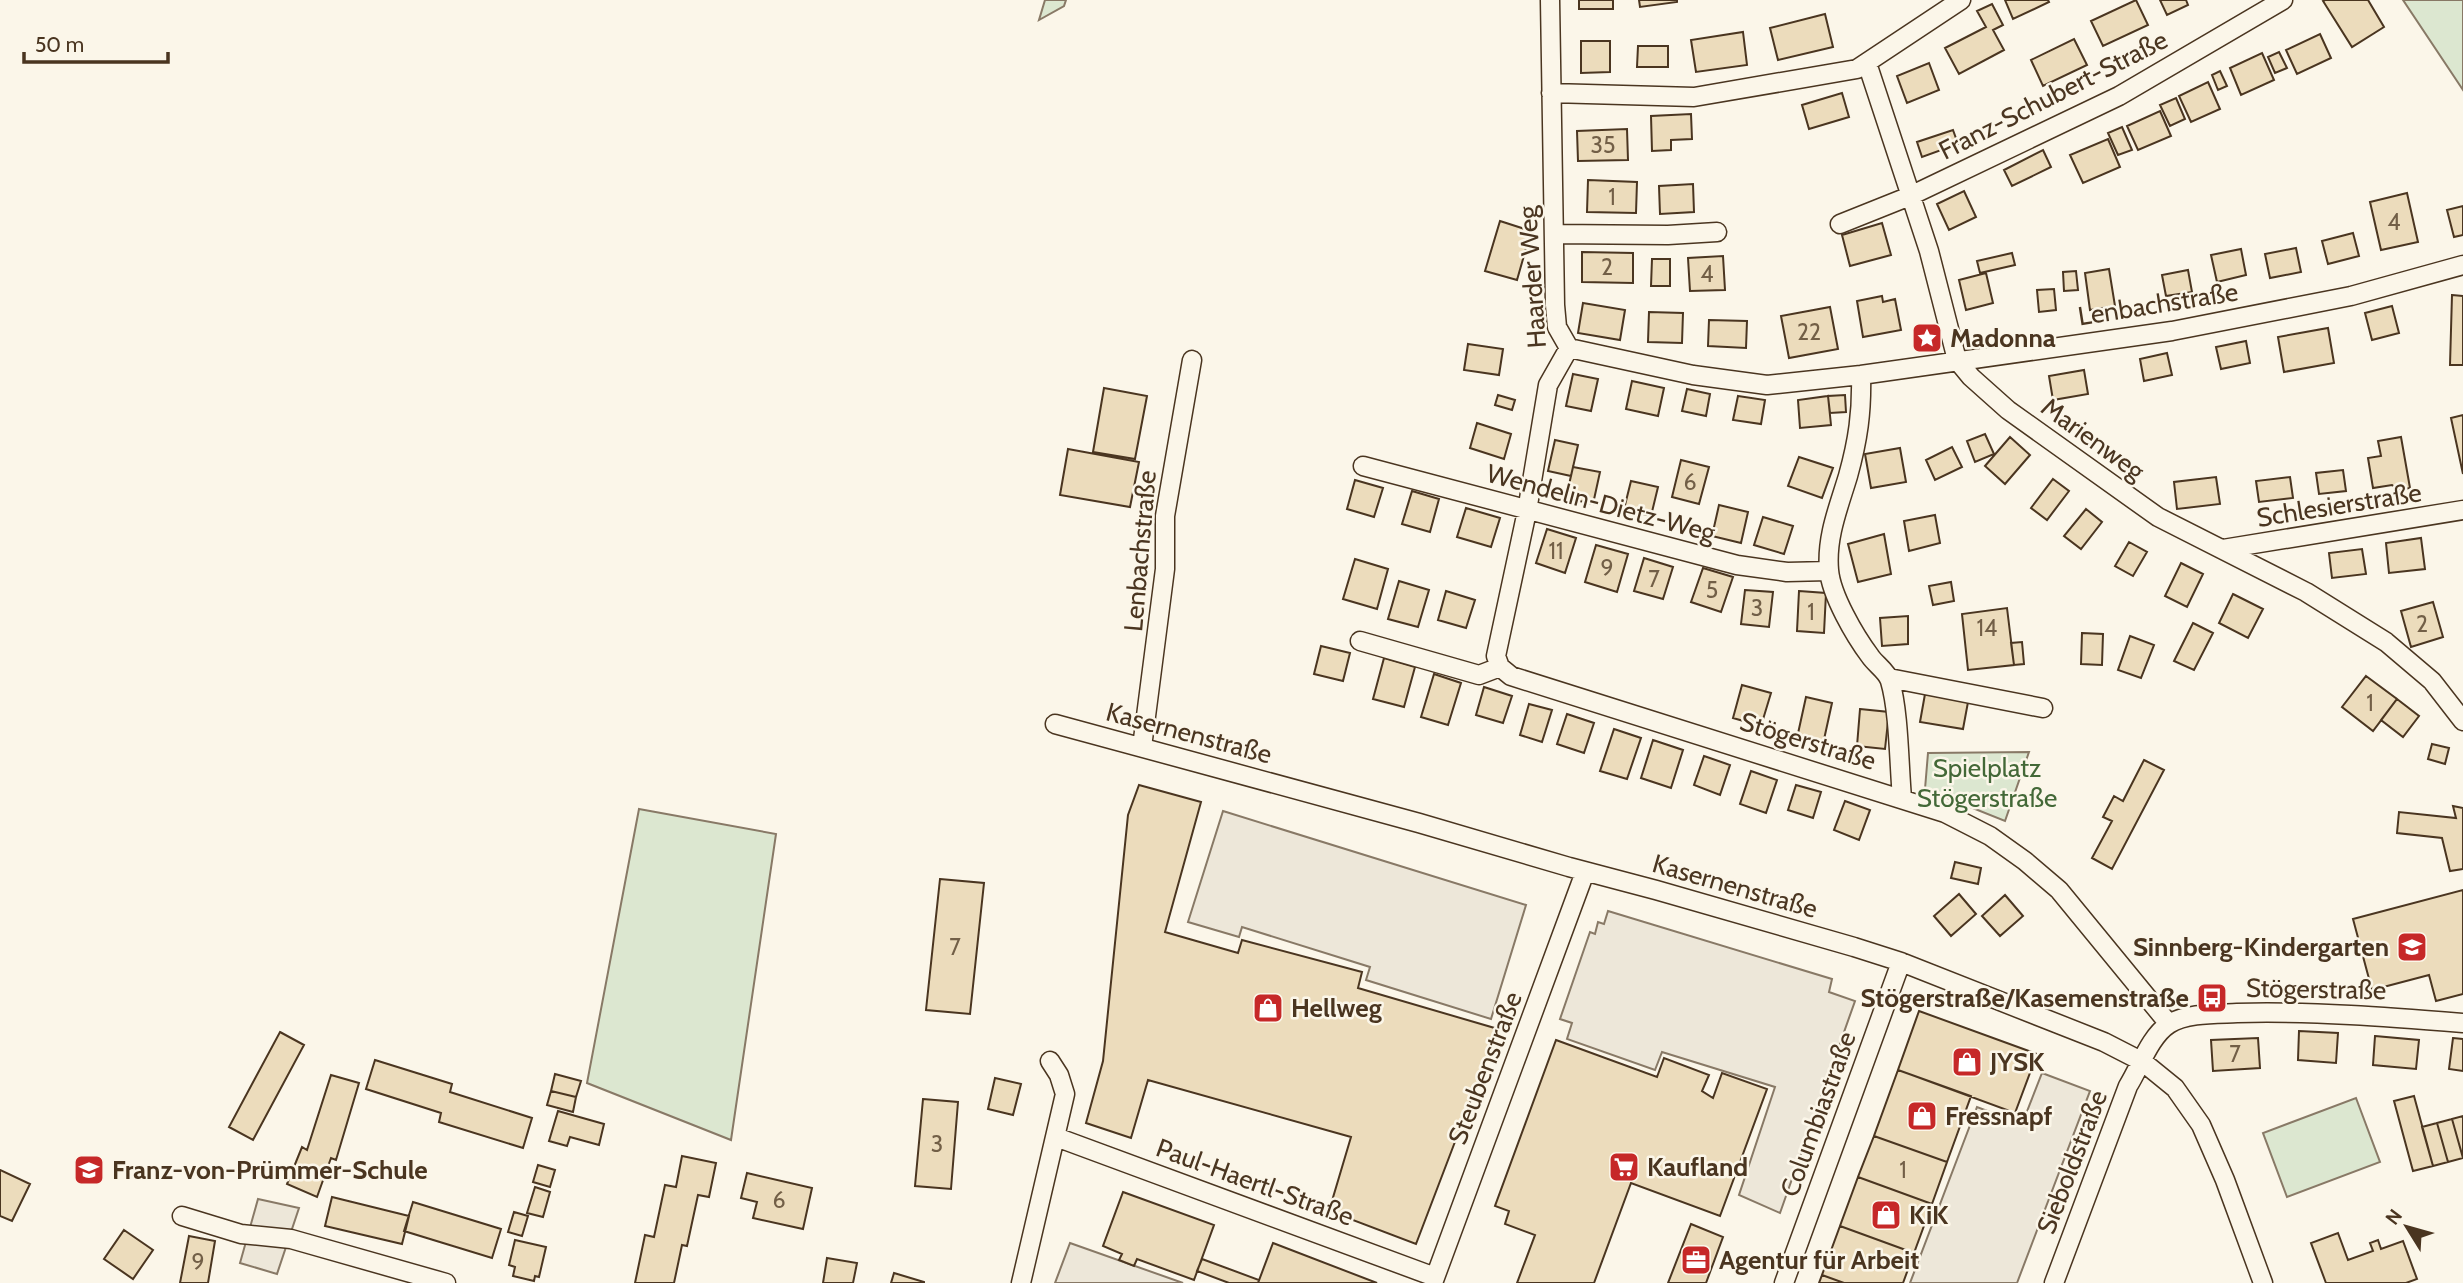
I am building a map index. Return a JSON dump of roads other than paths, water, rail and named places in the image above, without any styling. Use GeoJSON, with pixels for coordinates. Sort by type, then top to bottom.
{"type":"FeatureCollection","features":[{"type":"Feature","properties":{"kind":"street","name":"Haarder Weg"},"geometry":{"type":"LineString","coordinates":[[1500,667],[1496,656],[1527,511],[1548,386],[1569,348],[1557,327],[1555,306],[1550,0]]}},
{"type":"Feature","properties":{"kind":"street"},"geometry":{"type":"LineString","coordinates":[[1551,93],[1694,97],[1857,69],[1961,0]]}},
{"type":"Feature","properties":{"kind":"street","name":"Franz-Schubert-Straße"},"geometry":{"type":"LineString","coordinates":[[1840,223],[1910,196],[2119,96],[2283,0]]}},
{"type":"Feature","properties":{"kind":"street","name":"Marienweg"},"geometry":{"type":"LineString","coordinates":[[1867,63],[1929,251],[1957,360],[1986,393],[2110,485],[2158,517],[2306,592],[2386,642],[2432,681],[2463,720]]}},
{"type":"Feature","properties":{"kind":"street"},"geometry":{"type":"LineString","coordinates":[[1554,234],[1668,235],[1717,232]]}},
{"type":"Feature","properties":{"kind":"street","name":"Lenbachstraße"},"geometry":{"type":"LineString","coordinates":[[1569,348],[1693,375],[1767,385],[1861,375],[2172,331],[2351,296],[2463,265]]}},
{"type":"Feature","properties":{"kind":"street","name":"Lenbachstraße"},"geometry":{"type":"LineString","coordinates":[[1143,747],[1165,569],[1165,516],[1192,360]]}},
{"type":"Feature","properties":{"kind":"street"},"geometry":{"type":"LineString","coordinates":[[1861,375],[1862,412],[1849,473],[1831,530],[1829,571],[1840,605],[1856,636],[1871,659],[1889,678],[1894,700],[1902,798]]}},
{"type":"Feature","properties":{"kind":"street","name":"Wendelin-Dietz-Weg"},"geometry":{"type":"LineString","coordinates":[[1363,466],[1737,565],[1787,572],[1829,571]]}},
{"type":"Feature","properties":{"kind":"street","name":"Schlesierstraße"},"geometry":{"type":"LineString","coordinates":[[2223,549],[2463,510]]}},
{"type":"Feature","properties":{"kind":"street"},"geometry":{"type":"LineString","coordinates":[[1360,641],[1479,674],[1500,667]]}},
{"type":"Feature","properties":{"kind":"street","name":"Stögerstraße"},"geometry":{"type":"LineString","coordinates":[[1500,667],[1511,676],[1902,798],[1945,813],[1990,836],[2059,890],[2169,1024],[2180,1019],[2213,1014],[2288,1012],[2463,1023]]}},
{"type":"Feature","properties":{"kind":"street"},"geometry":{"type":"LineString","coordinates":[[1889,678],[2043,708]]}},
{"type":"Feature","properties":{"kind":"street","name":"Kasernenstraße"},"geometry":{"type":"LineString","coordinates":[[1055,724],[1419,822],[1901,962],[2104,1042],[2143,1062],[2175,1088],[2201,1125],[2225,1180],[2263,1283]]}},
{"type":"Feature","properties":{"kind":"street","name":"Steubenstraße"},"geometry":{"type":"LineString","coordinates":[[1434,1280],[1585,872]]}},
{"type":"Feature","properties":{"kind":"street","name":"Columbiastraße"},"geometry":{"type":"LineString","coordinates":[[1784,1283],[1901,962]]}},
{"type":"Feature","properties":{"kind":"street"},"geometry":{"type":"LineString","coordinates":[[2143,1062],[2152,1039],[2169,1024]]}},
{"type":"Feature","properties":{"kind":"street"},"geometry":{"type":"LineString","coordinates":[[1021,1283],[1065,1094],[1059,1075],[1049,1061]]}},
{"type":"Feature","properties":{"kind":"street","name":"Sieboldstraße"},"geometry":{"type":"LineString","coordinates":[[2054,1283],[2128,1086],[2143,1062]]}},
{"type":"Feature","properties":{"kind":"street","name":"Paul-Haertl-Straße"},"geometry":{"type":"LineString","coordinates":[[1056,1137],[1434,1280]]}},
{"type":"Feature","properties":{"kind":"street"},"geometry":{"type":"LineString","coordinates":[[182,1216],[241,1234],[291,1239],[446,1283]]}},
{"type":"Feature","properties":{"kind":"place","name":"Madonna"},"geometry":{"type":"Point","coordinates":[1927,338]}},
{"type":"Feature","properties":{"kind":"place","name":"Sinnberg-Kindergarten"},"geometry":{"type":"Point","coordinates":[2412,947]}},
{"type":"Feature","properties":{"kind":"place","name":"Stögerstraße/Kasemenstraße"},"geometry":{"type":"Point","coordinates":[2212,998]}},
{"type":"Feature","properties":{"kind":"place","name":"Hellweg"},"geometry":{"type":"Point","coordinates":[1268,1008]}},
{"type":"Feature","properties":{"kind":"place","name":"JYSK"},"geometry":{"type":"Point","coordinates":[1967,1062]}},
{"type":"Feature","properties":{"kind":"place","name":"Fressnapf"},"geometry":{"type":"Point","coordinates":[1922,1116]}},
{"type":"Feature","properties":{"kind":"place","name":"Kaufland"},"geometry":{"type":"Point","coordinates":[1624,1167]}},
{"type":"Feature","properties":{"kind":"place","name":"Franz-von-Prümmer-Schule"},"geometry":{"type":"Point","coordinates":[89,1170]}},
{"type":"Feature","properties":{"kind":"place","name":"KiK"},"geometry":{"type":"Point","coordinates":[1886,1215]}},
{"type":"Feature","properties":{"kind":"place","name":"Agentur für Arbeit"},"geometry":{"type":"Point","coordinates":[1696,1260]}},
{"type":"Feature","properties":{"kind":"park label","name":"Spielplatz Stögerstraße"},"geometry":{"type":"Point","coordinates":[1987,783]}}]}
